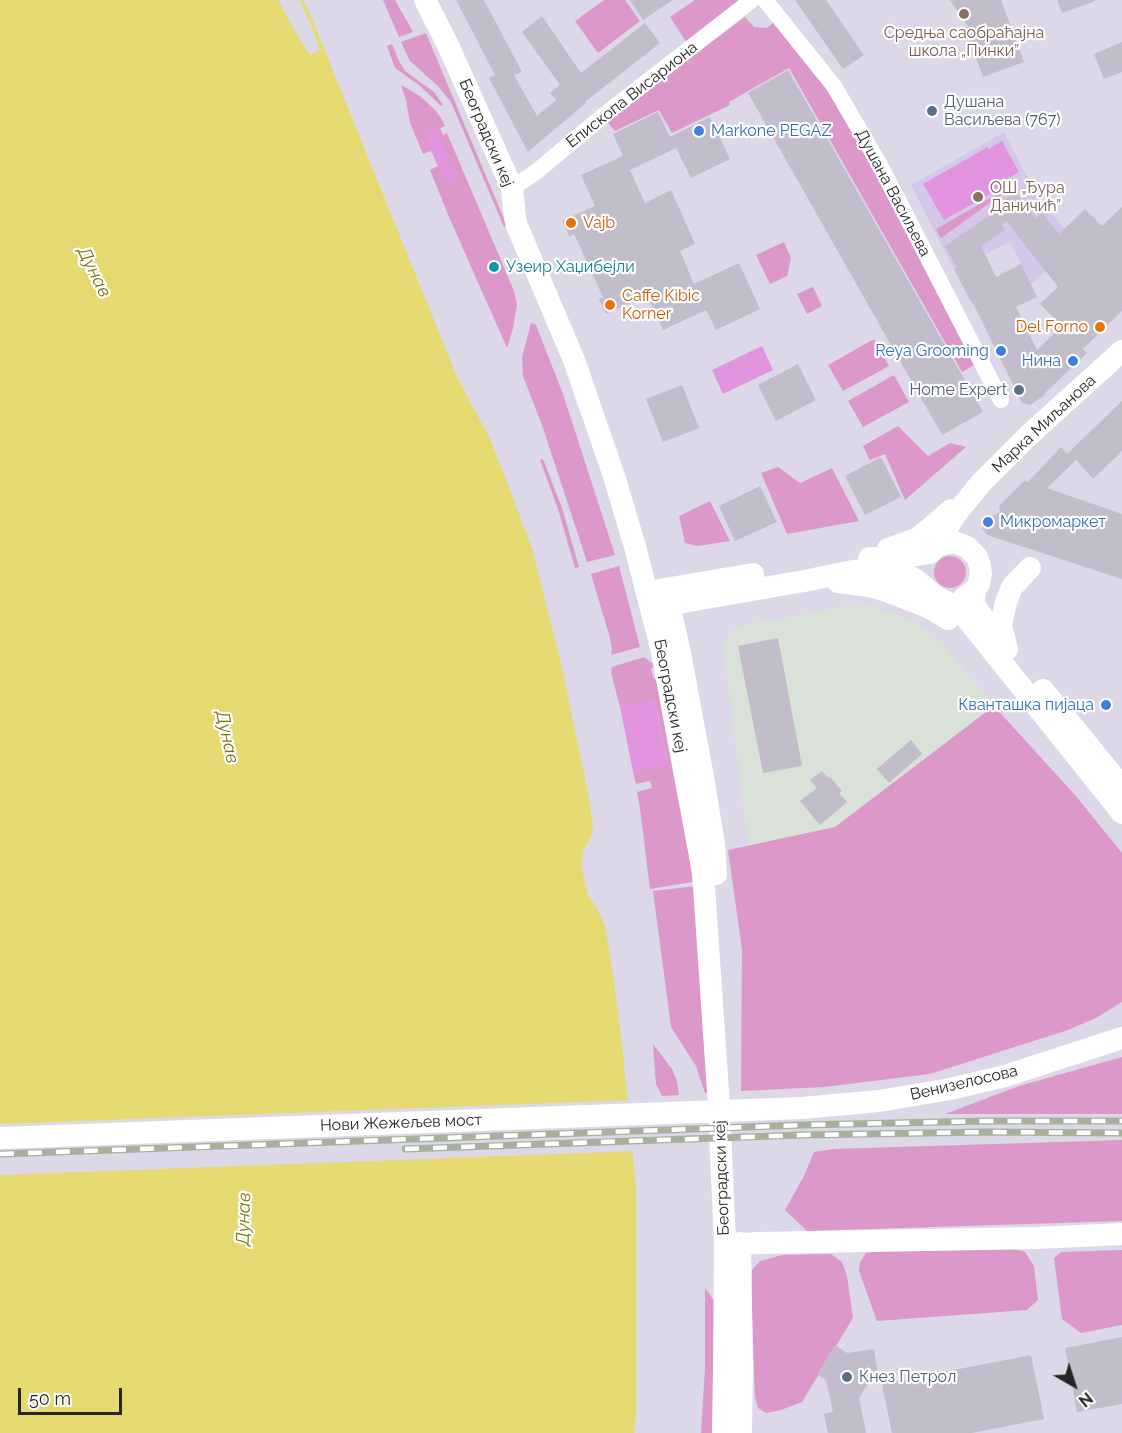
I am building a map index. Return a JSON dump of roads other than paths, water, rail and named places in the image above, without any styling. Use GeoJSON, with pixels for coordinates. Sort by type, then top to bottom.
{"type":"FeatureCollection","features":[{"type":"Feature","properties":{"kind":"main road","name":"Београдски кеј"},"geometry":{"type":"LineString","coordinates":[[425,0],[512,188],[517,226],[588,400],[633,539],[661,598],[661,646],[703,872],[719,1106],[742,1367],[741,1433]]}},
{"type":"Feature","properties":{"kind":"main road","name":"Марка Миљанова"},"geometry":{"type":"LineString","coordinates":[[933,550],[955,515],[973,493],[1029,435],[1122,351]]}},
{"type":"Feature","properties":{"kind":"main road"},"geometry":{"type":"LineString","coordinates":[[661,598],[854,559],[899,546],[916,539],[973,493]]}},
{"type":"Feature","properties":{"kind":"main road"},"geometry":{"type":"LineString","coordinates":[[967,547],[963,532],[965,515],[973,493]]}},
{"type":"Feature","properties":{"kind":"main road"},"geometry":{"type":"LineString","coordinates":[[854,559],[904,556],[933,550],[946,543],[957,543],[973,551],[980,566],[979,583],[969,596],[953,601],[936,595],[924,580],[922,571],[925,561],[933,550]]}},
{"type":"Feature","properties":{"kind":"main road"},"geometry":{"type":"LineString","coordinates":[[1007,649],[1001,626],[1006,602],[1012,587],[1030,568]]}},
{"type":"Feature","properties":{"kind":"main road"},"geometry":{"type":"LineString","coordinates":[[661,598],[804,581],[853,571],[876,569],[907,575],[963,614],[1122,813]]}},
{"type":"Feature","properties":{"kind":"main road"},"geometry":{"type":"LineString","coordinates":[[804,581],[831,581],[869,586],[930,608],[960,628],[1015,679]]}},
{"type":"Feature","properties":{"kind":"main road"},"geometry":{"type":"LineString","coordinates":[[975,590],[976,608],[1007,649],[1122,787]]}},
{"type":"Feature","properties":{"kind":"main road"},"geometry":{"type":"LineString","coordinates":[[1072,1054],[1122,1026]]}},
{"type":"Feature","properties":{"kind":"main road","name":"Венизелосова"},"geometry":{"type":"LineString","coordinates":[[802,1108],[879,1101],[950,1089],[1005,1076],[1122,1038]]}},
{"type":"Feature","properties":{"kind":"main road","name":"Нови Жежељев мост"},"geometry":{"type":"LineString","coordinates":[[0,1138],[802,1108]]}},
{"type":"Feature","properties":{"kind":"main road"},"geometry":{"type":"LineString","coordinates":[[732,1245],[1122,1234]]}},
{"type":"Feature","properties":{"kind":"main road","name":"Београдски кеј"},"geometry":{"type":"LineString","coordinates":[[723,1433],[724,1357],[732,1245]]}},
{"type":"Feature","properties":{"kind":"street","name":"Епископа Висариона"},"geometry":{"type":"LineString","coordinates":[[512,188],[536,172],[609,111],[752,0]]}},
{"type":"Feature","properties":{"kind":"street","name":"Душана Васиљева"},"geometry":{"type":"LineString","coordinates":[[765,0],[834,86],[881,167],[1001,400]]}},
{"type":"Feature","properties":{"kind":"water","name":"Дунав"},"geometry":{"type":"Polygon","coordinates":[[[0,0],[303,0],[310,14],[457,377],[490,439],[512,495],[532,549],[561,663],[589,798],[593,829],[583,850],[581,865],[588,895],[605,926],[623,1054],[636,1189],[636,1410],[634,1433],[0,1433],[0,0]]]}},
{"type":"Feature","properties":{"kind":"railway"},"geometry":{"type":"LineString","coordinates":[[0,1154],[802,1125],[1122,1121]]}},
{"type":"Feature","properties":{"kind":"railway"},"geometry":{"type":"LineString","coordinates":[[405,1149],[802,1135],[987,1132],[1122,1133]]}},
{"type":"Feature","properties":{"kind":"place","name":"Средња саобраћајна школа „Пинки”"},"geometry":{"type":"Point","coordinates":[964,14]}},
{"type":"Feature","properties":{"kind":"place","name":"Душана Васиљева (767)"},"geometry":{"type":"Point","coordinates":[932,111]}},
{"type":"Feature","properties":{"kind":"place","name":"Markone PEGAZ"},"geometry":{"type":"Point","coordinates":[699,131]}},
{"type":"Feature","properties":{"kind":"place","name":"ОШ „Ђура Даничић”"},"geometry":{"type":"Point","coordinates":[978,197]}},
{"type":"Feature","properties":{"kind":"place","name":"Vajb"},"geometry":{"type":"Point","coordinates":[571,223]}},
{"type":"Feature","properties":{"kind":"place","name":"Узеир Хаџибејли"},"geometry":{"type":"Point","coordinates":[494,267]}},
{"type":"Feature","properties":{"kind":"place","name":"Caffe Kibic Korner"},"geometry":{"type":"Point","coordinates":[610,305]}},
{"type":"Feature","properties":{"kind":"place","name":"Del Forno"},"geometry":{"type":"Point","coordinates":[1100,327]}},
{"type":"Feature","properties":{"kind":"place","name":"Reya Grooming"},"geometry":{"type":"Point","coordinates":[1001,351]}},
{"type":"Feature","properties":{"kind":"place","name":"Нина"},"geometry":{"type":"Point","coordinates":[1073,361]}},
{"type":"Feature","properties":{"kind":"place","name":"Home Expert"},"geometry":{"type":"Point","coordinates":[1019,390]}},
{"type":"Feature","properties":{"kind":"place","name":"Микромаркет"},"geometry":{"type":"Point","coordinates":[988,522]}},
{"type":"Feature","properties":{"kind":"place","name":"Кванташка пијаца"},"geometry":{"type":"Point","coordinates":[1106,705]}},
{"type":"Feature","properties":{"kind":"place","name":"Кнез Петрол"},"geometry":{"type":"Point","coordinates":[847,1377]}}]}
